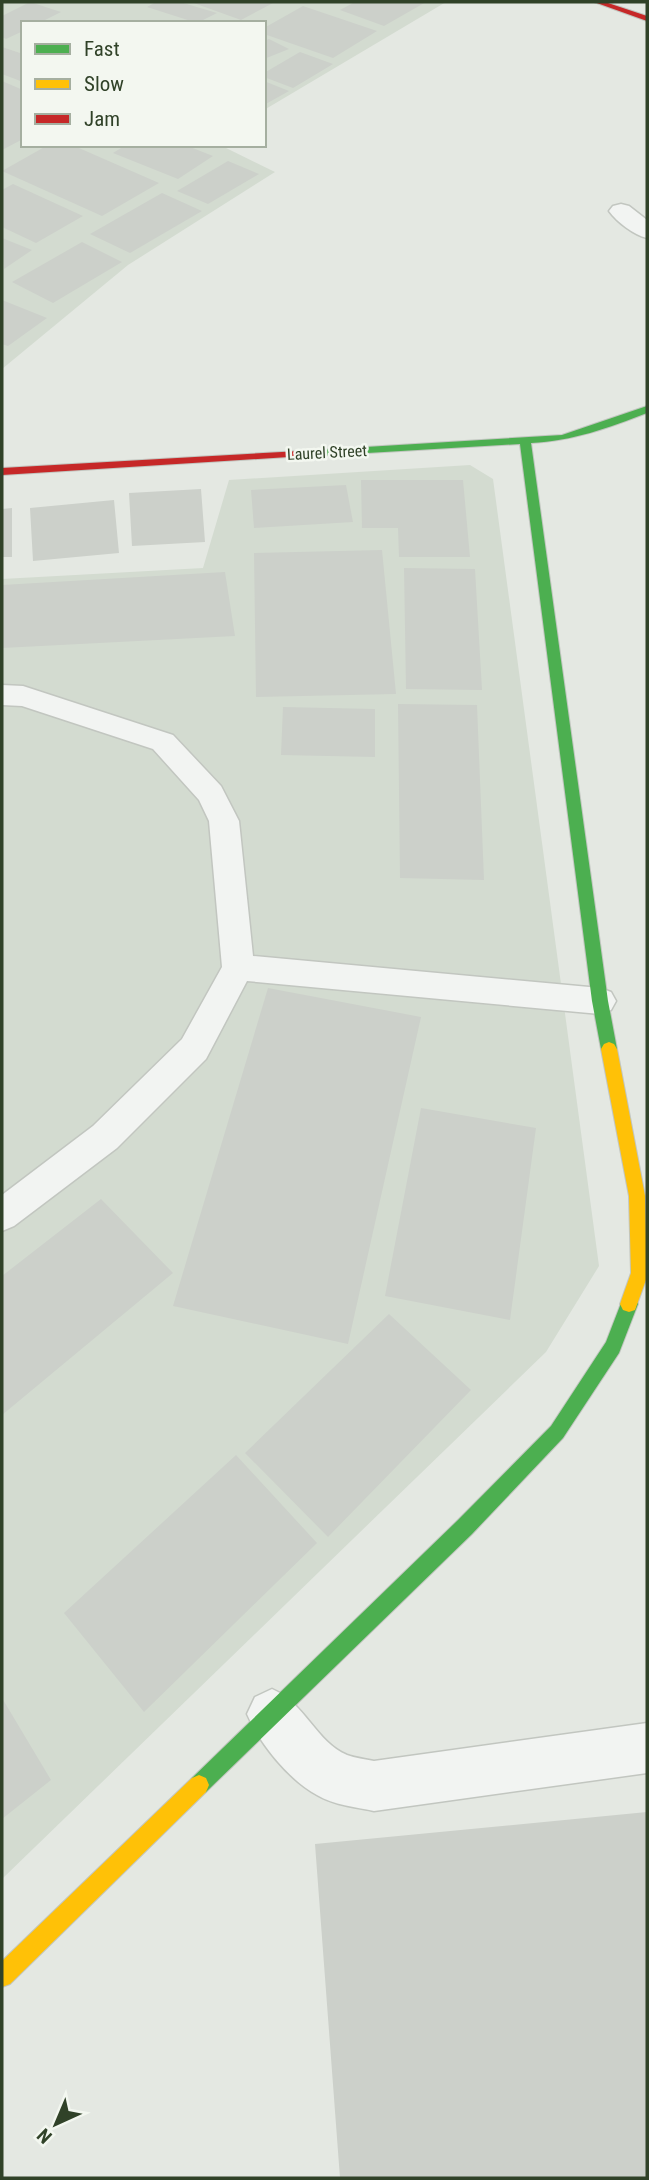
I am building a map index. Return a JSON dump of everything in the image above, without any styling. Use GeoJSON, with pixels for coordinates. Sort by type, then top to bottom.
{"type":"FeatureCollection","features":[{"type":"Feature","properties":{"kind":"street"},"geometry":{"type":"LineString","coordinates":[[598,2],[647,19]]}},
{"type":"Feature","properties":{"kind":"street"},"geometry":{"type":"LineString","coordinates":[[621,211],[647,231]]}},
{"type":"Feature","properties":{"kind":"street","name":"Laurel Street"},"geometry":{"type":"LineString","coordinates":[[2,472],[562,438],[598,428],[647,409]]}},
{"type":"Feature","properties":{"kind":"street"},"geometry":{"type":"LineString","coordinates":[[2,1976],[558,1432],[613,1347],[640,1273],[637,1196],[600,1001],[525,440]]}},
{"type":"Feature","properties":{"kind":"street"},"geometry":{"type":"LineString","coordinates":[[272,1714],[307,1756],[334,1777],[374,1786],[647,1748]]}},
{"type":"Feature","properties":{"kind":"lane"},"geometry":{"type":"LineString","coordinates":[[2,695],[23,696],[163,742],[211,794],[224,821],[238,967],[194,1049],[105,1137],[2,1215]]}},
{"type":"Feature","properties":{"kind":"lane"},"geometry":{"type":"LineString","coordinates":[[238,967],[600,1001]]}},
{"type":"Feature","properties":{"kind":"shaded area"},"geometry":{"type":"Polygon","coordinates":[[[2,2],[446,2],[266,109],[266,21],[21,21],[21,147],[224,147],[275,172],[128,265],[2,369],[2,2]]]}},
{"type":"Feature","properties":{"kind":"shaded area"},"geometry":{"type":"Polygon","coordinates":[[[470,465],[493,479],[599,1266],[546,1352],[2,1879],[2,579],[203,568],[229,480],[470,465]]]}},
{"type":"Feature","properties":{"kind":"building"},"geometry":{"type":"Polygon","coordinates":[[[30,2],[61,12],[43,21],[21,21],[21,32],[6,39],[2,37],[2,16],[30,2]]]}},
{"type":"Feature","properties":{"kind":"building"},"geometry":{"type":"Polygon","coordinates":[[[156,2],[180,2],[217,13],[201,21],[191,21],[147,7],[156,2]]]}},
{"type":"Feature","properties":{"kind":"building"},"geometry":{"type":"Polygon","coordinates":[[[191,2],[275,2],[241,20],[191,2]]]}},
{"type":"Feature","properties":{"kind":"building"},"geometry":{"type":"Polygon","coordinates":[[[355,2],[426,2],[384,26],[340,10],[355,2]]]}},
{"type":"Feature","properties":{"kind":"building"},"geometry":{"type":"Polygon","coordinates":[[[303,6],[377,31],[333,58],[266,35],[266,27],[303,6]]]}},
{"type":"Feature","properties":{"kind":"building"},"geometry":{"type":"Polygon","coordinates":[[[269,39],[289,49],[266,58],[266,40],[269,39]]]}},
{"type":"Feature","properties":{"kind":"building"},"geometry":{"type":"Polygon","coordinates":[[[2,47],[21,53],[21,81],[2,74],[2,47]]]}},
{"type":"Feature","properties":{"kind":"building"},"geometry":{"type":"Polygon","coordinates":[[[300,52],[333,64],[293,88],[266,78],[266,72],[300,52]]]}},
{"type":"Feature","properties":{"kind":"building"},"geometry":{"type":"Polygon","coordinates":[[[2,81],[21,89],[21,140],[2,150],[2,81]]]}},
{"type":"Feature","properties":{"kind":"building"},"geometry":{"type":"Polygon","coordinates":[[[266,82],[289,91],[266,104],[266,82]]]}},
{"type":"Feature","properties":{"kind":"building"},"geometry":{"type":"Polygon","coordinates":[[[44,147],[77,147],[159,183],[102,216],[2,171],[44,147]]]}},
{"type":"Feature","properties":{"kind":"building"},"geometry":{"type":"Polygon","coordinates":[[[123,147],[190,147],[213,156],[178,179],[113,153],[123,147]]]}},
{"type":"Feature","properties":{"kind":"building"},"geometry":{"type":"Polygon","coordinates":[[[228,161],[259,174],[208,204],[177,191],[228,161]]]}},
{"type":"Feature","properties":{"kind":"building"},"geometry":{"type":"Polygon","coordinates":[[[13,184],[83,216],[36,243],[2,227],[2,190],[13,184]]]}},
{"type":"Feature","properties":{"kind":"building"},"geometry":{"type":"Polygon","coordinates":[[[162,193],[202,211],[130,253],[90,234],[162,193]]]}},
{"type":"Feature","properties":{"kind":"building"},"geometry":{"type":"Polygon","coordinates":[[[2,238],[32,250],[4,269],[2,238]]]}},
{"type":"Feature","properties":{"kind":"building"},"geometry":{"type":"Polygon","coordinates":[[[82,242],[122,262],[53,303],[12,282],[82,242]]]}},
{"type":"Feature","properties":{"kind":"building"},"geometry":{"type":"Polygon","coordinates":[[[2,300],[47,318],[8,346],[2,344],[2,300]]]}},
{"type":"Feature","properties":{"kind":"building"},"geometry":{"type":"Polygon","coordinates":[[[361,480],[463,480],[470,557],[399,557],[398,528],[362,528],[361,480]]]}},
{"type":"Feature","properties":{"kind":"building"},"geometry":{"type":"Polygon","coordinates":[[[346,485],[353,522],[254,528],[251,490],[346,485]]]}},
{"type":"Feature","properties":{"kind":"building"},"geometry":{"type":"Polygon","coordinates":[[[201,489],[205,542],[132,546],[129,493],[201,489]]]}},
{"type":"Feature","properties":{"kind":"building"},"geometry":{"type":"Polygon","coordinates":[[[114,500],[119,553],[33,561],[30,508],[114,500]]]}},
{"type":"Feature","properties":{"kind":"building"},"geometry":{"type":"Polygon","coordinates":[[[12,508],[12,557],[2,557],[2,509],[12,508]]]}},
{"type":"Feature","properties":{"kind":"building"},"geometry":{"type":"Polygon","coordinates":[[[382,550],[396,694],[256,697],[254,553],[382,550]]]}},
{"type":"Feature","properties":{"kind":"building"},"geometry":{"type":"Polygon","coordinates":[[[404,568],[475,569],[482,690],[406,689],[404,568]]]}},
{"type":"Feature","properties":{"kind":"building"},"geometry":{"type":"Polygon","coordinates":[[[225,572],[235,636],[2,648],[2,585],[225,572]]]}},
{"type":"Feature","properties":{"kind":"building"},"geometry":{"type":"Polygon","coordinates":[[[398,704],[477,705],[484,880],[400,878],[398,704]]]}},
{"type":"Feature","properties":{"kind":"building"},"geometry":{"type":"Polygon","coordinates":[[[283,707],[375,709],[375,757],[281,755],[283,707]]]}},
{"type":"Feature","properties":{"kind":"building"},"geometry":{"type":"Polygon","coordinates":[[[268,988],[421,1017],[348,1344],[173,1306],[268,988]]]}},
{"type":"Feature","properties":{"kind":"building"},"geometry":{"type":"Polygon","coordinates":[[[421,1108],[536,1128],[510,1320],[385,1296],[421,1108]]]}},
{"type":"Feature","properties":{"kind":"building"},"geometry":{"type":"Polygon","coordinates":[[[101,1199],[173,1273],[2,1415],[2,1276],[101,1199]]]}},
{"type":"Feature","properties":{"kind":"building"},"geometry":{"type":"Polygon","coordinates":[[[389,1314],[471,1390],[328,1537],[245,1453],[389,1314]]]}},
{"type":"Feature","properties":{"kind":"building"},"geometry":{"type":"Polygon","coordinates":[[[236,1455],[317,1543],[144,1712],[64,1613],[236,1455]]]}},
{"type":"Feature","properties":{"kind":"building"},"geometry":{"type":"Polygon","coordinates":[[[2,1698],[51,1780],[2,1819],[2,1698]]]}},
{"type":"Feature","properties":{"kind":"building"},"geometry":{"type":"Polygon","coordinates":[[[647,1812],[647,2178],[340,2178],[315,1844],[647,1812]]]}},
{"type":"Feature","properties":{"kind":"traffic: fast"},"geometry":{"type":"LineString","coordinates":[[300,454],[562,438],[598,428],[647,409]]}},
{"type":"Feature","properties":{"kind":"traffic: fast"},"geometry":{"type":"LineString","coordinates":[[525,440],[600,1001],[609,1049]]}},
{"type":"Feature","properties":{"kind":"traffic: fast"},"geometry":{"type":"LineString","coordinates":[[199,1785],[465,1527],[557,1432],[613,1347],[629,1304]]}},
{"type":"Feature","properties":{"kind":"traffic: slow"},"geometry":{"type":"LineString","coordinates":[[609,1049],[637,1196],[640,1273],[629,1304]]}},
{"type":"Feature","properties":{"kind":"traffic: slow"},"geometry":{"type":"LineString","coordinates":[[2,1976],[199,1785]]}},
{"type":"Feature","properties":{"kind":"traffic: jam"},"geometry":{"type":"LineString","coordinates":[[598,2],[647,19]]}},
{"type":"Feature","properties":{"kind":"traffic: jam"},"geometry":{"type":"LineString","coordinates":[[2,472],[300,454]]}}]}
